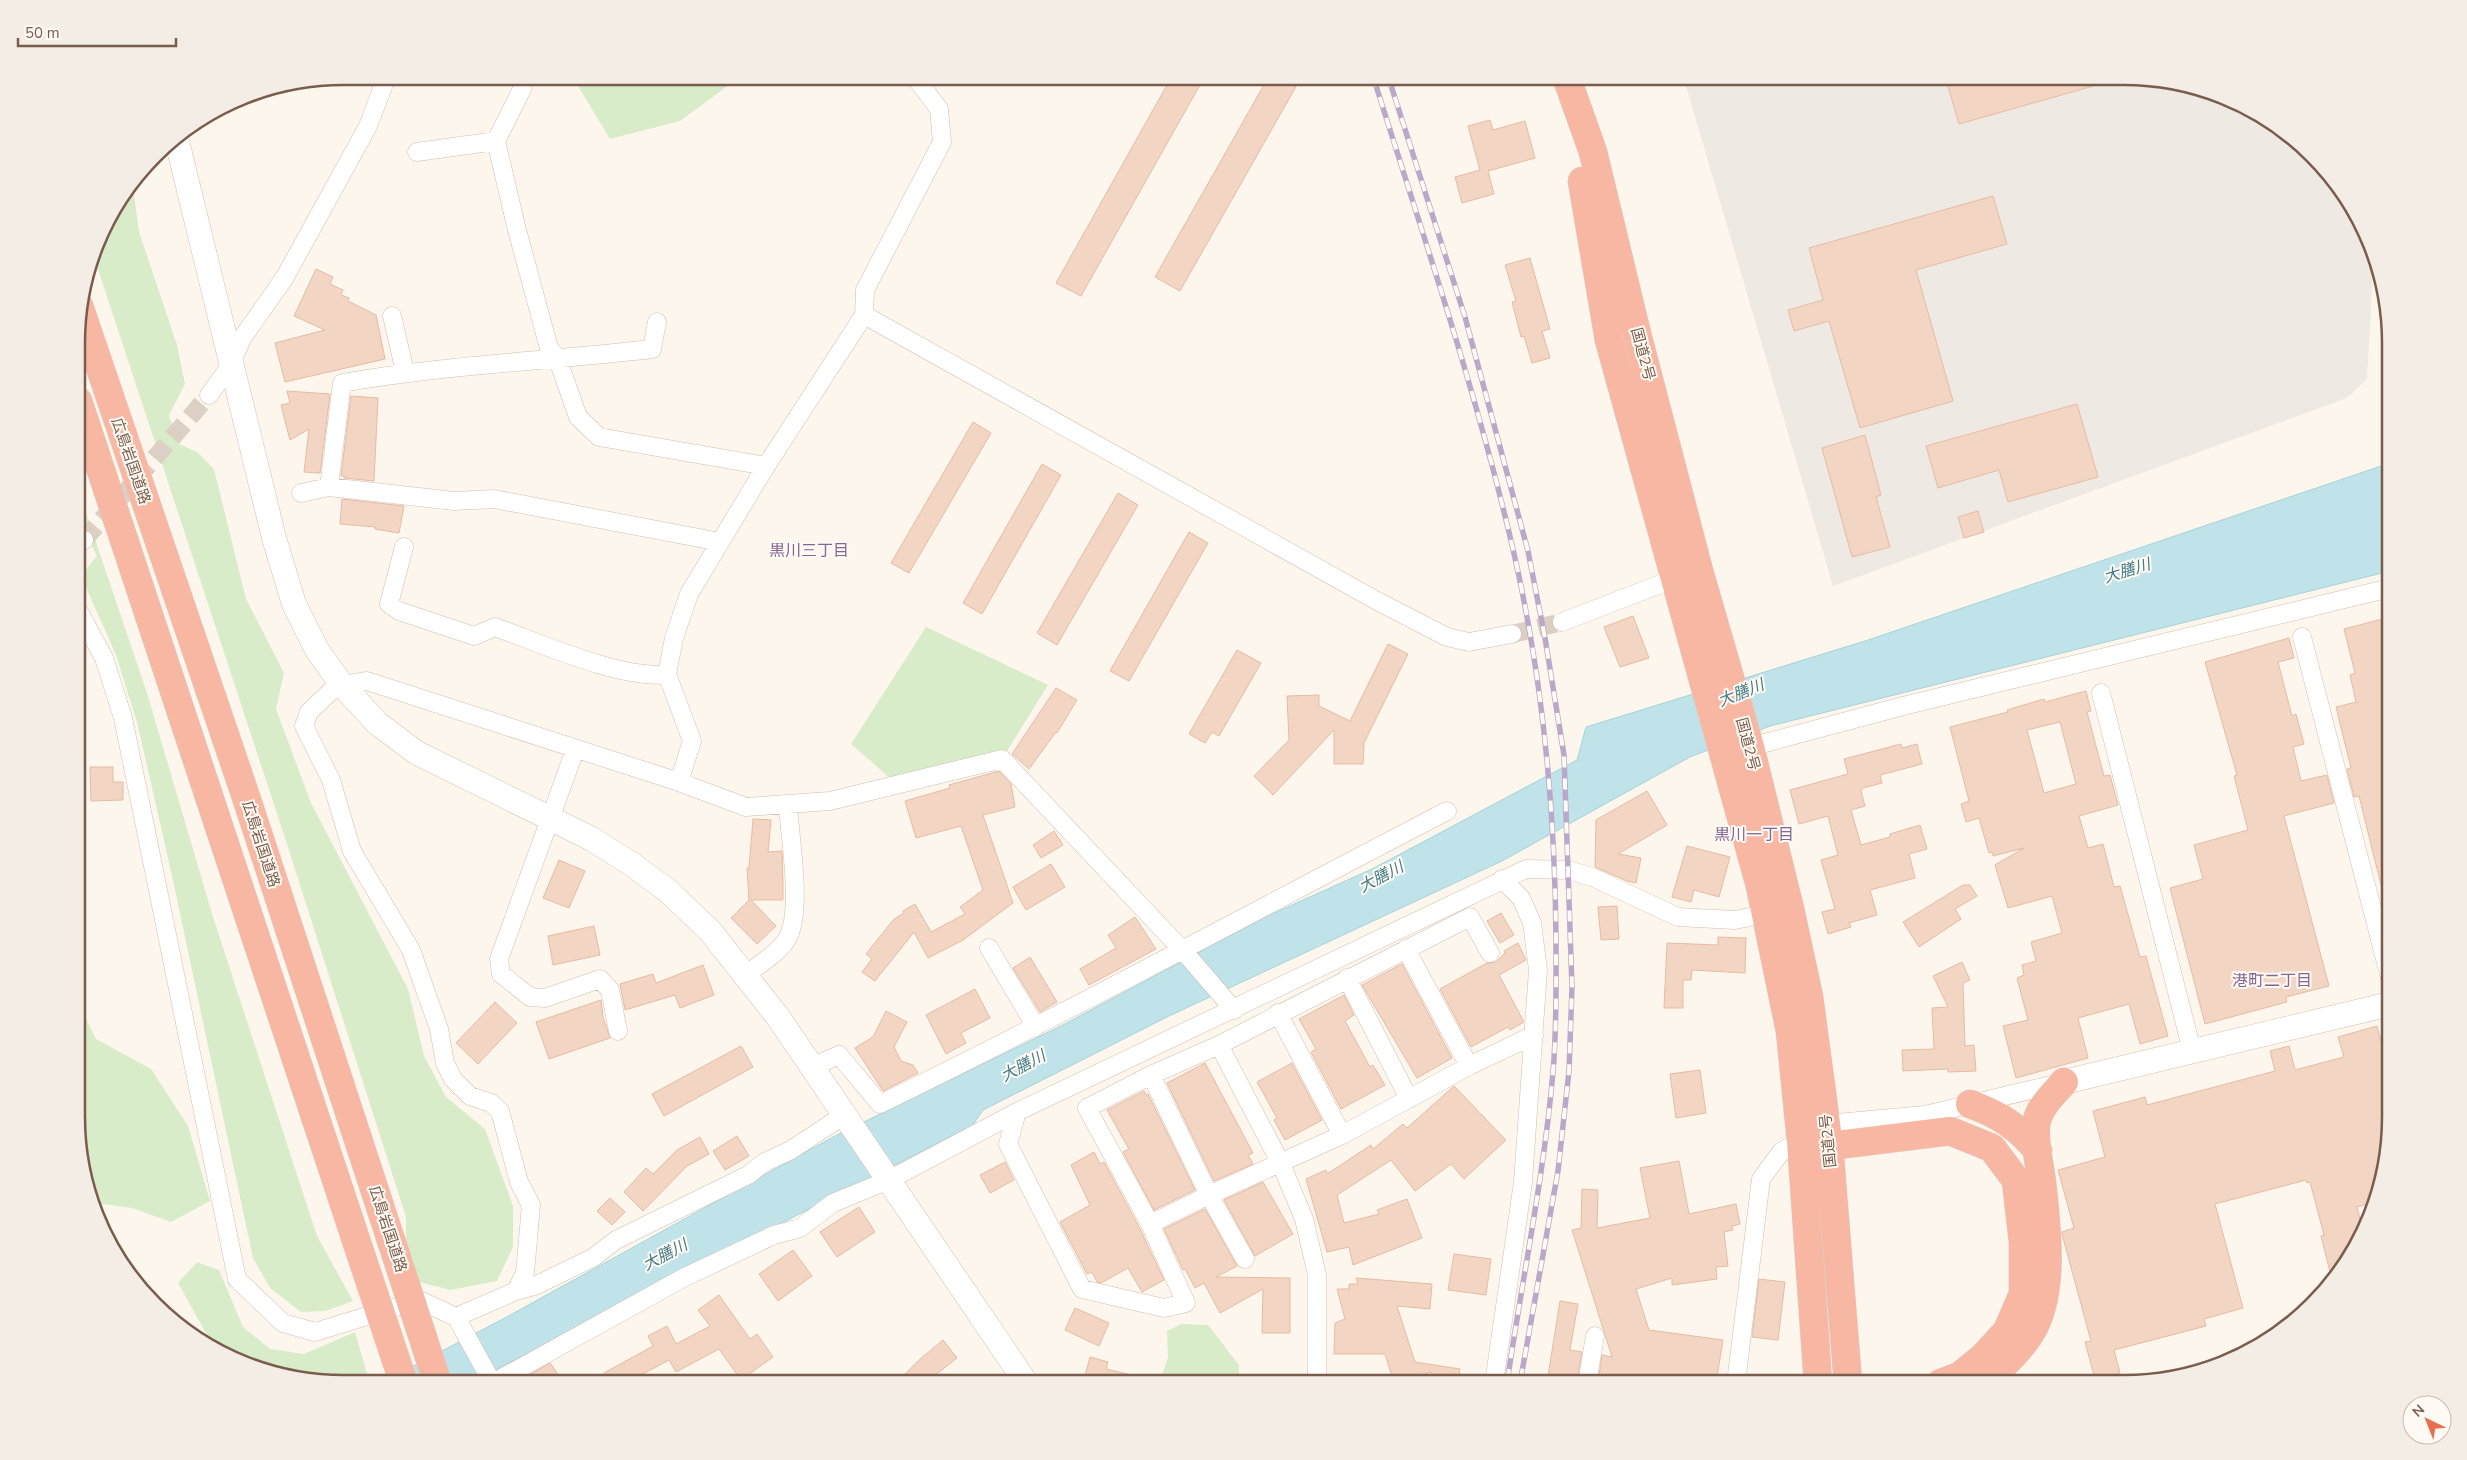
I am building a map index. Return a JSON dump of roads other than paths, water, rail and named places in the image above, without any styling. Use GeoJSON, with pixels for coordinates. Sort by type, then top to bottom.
{"type":"FeatureCollection","features":[{"type":"Feature","properties":{"kind":"highway","name":"国道2号"},"geometry":{"type":"LineString","coordinates":[[1569,85],[1593,152],[1687,574],[1716,676],[1749,744],[1778,912],[1801,1141],[1817,1375]]}},
{"type":"Feature","properties":{"kind":"highway","name":"広島岩国道路"},"geometry":{"type":"LineString","coordinates":[[86,327],[241,784],[435,1375]]}},
{"type":"Feature","properties":{"kind":"highway","name":"広島岩国道路"},"geometry":{"type":"LineString","coordinates":[[85,422],[401,1375]]}},
{"type":"Feature","properties":{"kind":"highway","name":"国道2号"},"geometry":{"type":"LineString","coordinates":[[1716,676],[1720,747],[1760,886],[1778,912],[1809,997],[1828,1135],[1847,1375]]}},
{"type":"Feature","properties":{"kind":"highway"},"geometry":{"type":"LineString","coordinates":[[1992,1375],[2028,1336],[2039,1311],[2047,1276],[2046,1222],[2036,1125],[2044,1105],[2064,1082]]}},
{"type":"Feature","properties":{"kind":"highway"},"geometry":{"type":"LineString","coordinates":[[1970,1104],[1992,1112],[2023,1132],[2038,1151]]}},
{"type":"Feature","properties":{"kind":"highway"},"geometry":{"type":"LineString","coordinates":[[1801,1141],[1828,1135],[1950,1131],[1992,1148],[2016,1180],[2023,1242],[2023,1294],[2007,1331],[1983,1357],[1961,1375]]}},
{"type":"Feature","properties":{"kind":"street"},"geometry":{"type":"LineString","coordinates":[[209,395],[231,363],[243,338],[285,277],[368,126],[384,85]]}},
{"type":"Feature","properties":{"kind":"street"},"geometry":{"type":"LineString","coordinates":[[679,782],[692,741],[667,674],[674,638],[689,594],[766,466],[864,315],[865,290],[942,142],[939,109],[921,85]]}},
{"type":"Feature","properties":{"kind":"street"},"geometry":{"type":"LineString","coordinates":[[522,89],[496,141],[548,348],[558,360],[578,417],[598,437],[766,466]]}},
{"type":"Feature","properties":{"kind":"street"},"geometry":{"type":"LineString","coordinates":[[416,152],[496,141]]}},
{"type":"Feature","properties":{"kind":"street"},"geometry":{"type":"LineString","coordinates":[[178,145],[274,538],[294,604],[317,650],[342,685],[377,723],[416,753],[590,838],[630,863],[667,890],[710,930],[746,974],[812,1066],[1021,1375]]}},
{"type":"Feature","properties":{"kind":"street"},"geometry":{"type":"LineString","coordinates":[[864,315],[1379,602],[1447,637],[1469,642],[1512,634]]}},
{"type":"Feature","properties":{"kind":"street"},"geometry":{"type":"LineString","coordinates":[[392,316],[405,372]]}},
{"type":"Feature","properties":{"kind":"street"},"geometry":{"type":"LineString","coordinates":[[329,487],[342,383],[405,372],[558,360],[652,348],[657,322]]}},
{"type":"Feature","properties":{"kind":"street"},"geometry":{"type":"LineString","coordinates":[[301,493],[329,487],[454,501],[494,499],[720,542]]}},
{"type":"Feature","properties":{"kind":"street"},"geometry":{"type":"LineString","coordinates":[[404,547],[389,604],[399,611],[474,636],[495,627],[593,663],[652,676],[667,674]]}},
{"type":"Feature","properties":{"kind":"street"},"geometry":{"type":"LineString","coordinates":[[1562,622],[1687,574]]}},
{"type":"Feature","properties":{"kind":"street"},"geometry":{"type":"LineString","coordinates":[[1749,744],[2382,590]]}},
{"type":"Feature","properties":{"kind":"street"},"geometry":{"type":"LineString","coordinates":[[85,623],[104,658],[124,718],[237,1279],[283,1323],[314,1332],[419,1300],[459,1321],[488,1375]]}},
{"type":"Feature","properties":{"kind":"street"},"geometry":{"type":"LineString","coordinates":[[2302,637],[2382,947]]}},
{"type":"Feature","properties":{"kind":"street"},"geometry":{"type":"LineString","coordinates":[[516,1291],[524,1273],[531,1205],[519,1182],[500,1111],[491,1103],[470,1096],[453,1079],[445,1063],[439,1029],[411,950],[352,851],[331,780],[304,726],[309,712],[342,685],[368,681],[679,782],[746,807],[788,806],[830,801],[1002,759],[1184,951],[1229,1005]]}},
{"type":"Feature","properties":{"kind":"street"},"geometry":{"type":"LineString","coordinates":[[2101,693],[2192,1051]]}},
{"type":"Feature","properties":{"kind":"street"},"geometry":{"type":"LineString","coordinates":[[576,750],[499,959],[501,974],[530,996],[545,998],[600,979],[610,990],[618,1031]]}},
{"type":"Feature","properties":{"kind":"street"},"geometry":{"type":"LineString","coordinates":[[746,974],[785,942],[792,929],[795,907],[788,806]]}},
{"type":"Feature","properties":{"kind":"street"},"geometry":{"type":"LineString","coordinates":[[812,1066],[839,1055],[880,1104],[1184,951],[1447,811]]}},
{"type":"Feature","properties":{"kind":"street"},"geometry":{"type":"LineString","coordinates":[[502,1375],[683,1278],[774,1235],[800,1228],[833,1203],[1017,1112],[1171,1040],[1229,1005],[1526,869],[1568,870],[1592,877],[1678,917],[1735,920],[1778,912]]}},
{"type":"Feature","properties":{"kind":"street"},"geometry":{"type":"LineString","coordinates":[[1495,1375],[1524,1182],[1538,970],[1532,923],[1521,898],[1502,879]]}},
{"type":"Feature","properties":{"kind":"street"},"geometry":{"type":"LineString","coordinates":[[1017,1112],[1008,1144],[1082,1289],[1164,1308],[1186,1303],[1150,1224],[1087,1108],[1158,1072],[1219,1045],[1278,1013],[1470,917],[1490,953]]}},
{"type":"Feature","properties":{"kind":"street"},"geometry":{"type":"LineString","coordinates":[[989,948],[1036,1027]]}},
{"type":"Feature","properties":{"kind":"street"},"geometry":{"type":"LineString","coordinates":[[1406,948],[1469,1066]]}},
{"type":"Feature","properties":{"kind":"street"},"geometry":{"type":"LineString","coordinates":[[1347,978],[1409,1099]]}},
{"type":"Feature","properties":{"kind":"street"},"geometry":{"type":"LineString","coordinates":[[1828,1135],[1925,1115],[2382,1006]]}},
{"type":"Feature","properties":{"kind":"street"},"geometry":{"type":"LineString","coordinates":[[1278,1013],[1342,1135]]}},
{"type":"Feature","properties":{"kind":"street"},"geometry":{"type":"LineString","coordinates":[[1150,1224],[1342,1135],[1469,1066],[1534,1035]]}},
{"type":"Feature","properties":{"kind":"street"},"geometry":{"type":"LineString","coordinates":[[1171,1040],[1158,1072],[1209,1195],[1245,1259]]}},
{"type":"Feature","properties":{"kind":"street"},"geometry":{"type":"LineString","coordinates":[[1219,1045],[1281,1164],[1304,1219],[1318,1275],[1317,1375]]}},
{"type":"Feature","properties":{"kind":"street"},"geometry":{"type":"LineString","coordinates":[[459,1321],[516,1291],[554,1277],[594,1256],[616,1240],[748,1175],[765,1162],[847,1119]]}},
{"type":"Feature","properties":{"kind":"street"},"geometry":{"type":"LineString","coordinates":[[1737,1375],[1761,1179],[1782,1152],[1801,1141]]}},
{"type":"Feature","properties":{"kind":"street"},"geometry":{"type":"LineString","coordinates":[[1588,1375],[1595,1336]]}},
{"type":"Feature","properties":{"kind":"water","name":"大膳川"},"geometry":{"type":"Polygon","coordinates":[[[2382,466],[2382,573],[1770,726],[1690,757],[1502,861],[1169,1016],[983,1110],[973,1125],[486,1375],[396,1375],[503,1319],[835,1136],[1063,1025],[1263,918],[1372,869],[1577,760],[1586,727],[1865,641],[2382,466]]]}},
{"type":"Feature","properties":{"kind":"tunnel"},"geometry":{"type":"LineString","coordinates":[[85,539],[209,395]]}},
{"type":"Feature","properties":{"kind":"tunnel"},"geometry":{"type":"LineString","coordinates":[[1512,634],[1562,622]]}},
{"type":"Feature","properties":{"kind":"railway"},"geometry":{"type":"LineString","coordinates":[[1376,85],[1449,316],[1500,497],[1525,605],[1546,747],[1555,890],[1556,1021],[1554,1055],[1544,1150],[1508,1375]]}},
{"type":"Feature","properties":{"kind":"railway"},"geometry":{"type":"LineString","coordinates":[[1391,85],[1465,317],[1528,551],[1545,638],[1564,755],[1572,987],[1569,1071],[1558,1171],[1521,1375]]}},
{"type":"Feature","properties":{"kind":"district","name":"黒川三丁目"},"geometry":{"type":"Point","coordinates":[809,551]}},
{"type":"Feature","properties":{"kind":"district","name":"黒川一丁目"},"geometry":{"type":"Point","coordinates":[1754,835]}},
{"type":"Feature","properties":{"kind":"district","name":"港町二丁目"},"geometry":{"type":"Point","coordinates":[2272,981]}}]}
